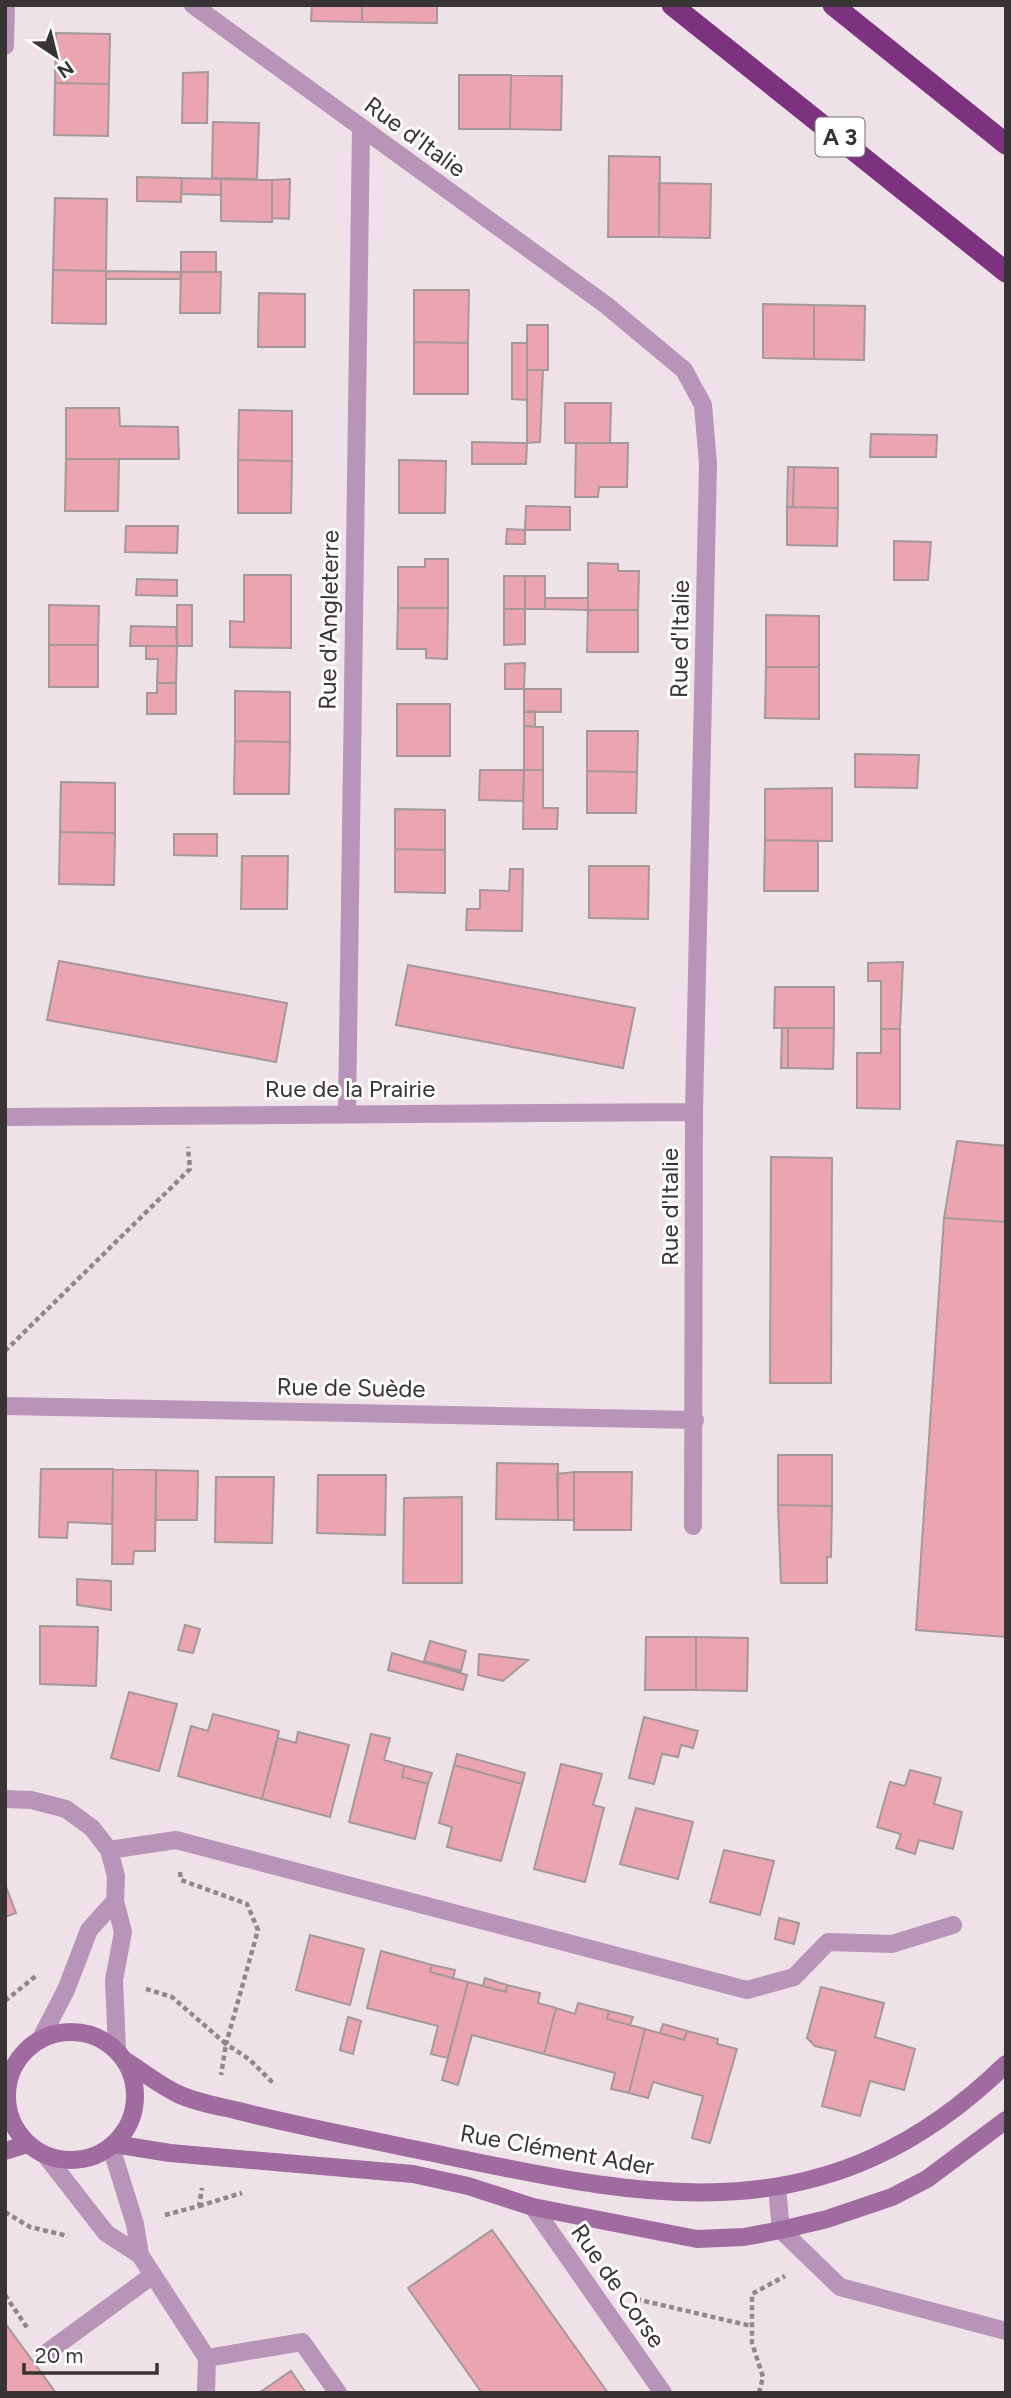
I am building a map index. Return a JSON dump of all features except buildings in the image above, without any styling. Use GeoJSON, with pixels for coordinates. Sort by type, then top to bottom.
{"type":"FeatureCollection","features":[{"type":"Feature","properties":{"kind":"highway","name":"A 3"},"geometry":{"type":"LineString","coordinates":[[672,5],[891,177],[1006,272]]}},
{"type":"Feature","properties":{"kind":"highway"},"geometry":{"type":"LineString","coordinates":[[833,5],[1006,144]]}},
{"type":"Feature","properties":{"kind":"street"},"geometry":{"type":"LineString","coordinates":[[5,46],[6,5]]}},
{"type":"Feature","properties":{"kind":"street","name":"Rue d'Italie"},"geometry":{"type":"LineString","coordinates":[[193,5],[606,305],[684,370],[703,405],[708,478],[694,1112],[693,1526]]}},
{"type":"Feature","properties":{"kind":"street","name":"Rue d'Angleterre"},"geometry":{"type":"LineString","coordinates":[[347,1113],[361,128]]}},
{"type":"Feature","properties":{"kind":"street","name":"Rue de la Prairie"},"geometry":{"type":"LineString","coordinates":[[5,1117],[694,1112]]}},
{"type":"Feature","properties":{"kind":"street","name":"Rue de Suède"},"geometry":{"type":"LineString","coordinates":[[5,1406],[695,1420]]}},
{"type":"Feature","properties":{"kind":"street"},"geometry":{"type":"LineString","coordinates":[[5,1799],[31,1800],[66,1809],[92,1828],[109,1850],[116,1876],[115,1901],[123,1932],[114,1980],[120,2055]]}},
{"type":"Feature","properties":{"kind":"street"},"geometry":{"type":"LineString","coordinates":[[109,1850],[176,1840],[747,1990],[794,1977],[828,1942],[892,1944],[953,1925]]}},
{"type":"Feature","properties":{"kind":"street"},"geometry":{"type":"LineString","coordinates":[[115,1901],[89,1930],[66,1990],[40,2040],[19,2059],[8,2074],[7,2102],[10,2118],[28,2144],[46,2156],[113,2240],[140,2255]]}},
{"type":"Feature","properties":{"kind":"street"},"geometry":{"type":"LineString","coordinates":[[40,2040],[72,2032],[104,2040],[120,2055],[132,2077],[135,2094],[134,2113],[126,2130],[113,2145],[80,2160],[46,2156]]}},
{"type":"Feature","properties":{"kind":"street","name":"Rue Clément Ader"},"geometry":{"type":"LineString","coordinates":[[120,2055],[158,2082],[193,2100],[578,2183],[674,2193],[721,2193],[777,2188],[851,2167],[894,2147],[951,2113],[1006,2064]]}},
{"type":"Feature","properties":{"kind":"street","name":"Rue Clément Ader"},"geometry":{"type":"LineString","coordinates":[[113,2145],[170,2153],[413,2174],[468,2186],[533,2207],[697,2239],[744,2237],[780,2230],[827,2219],[892,2197],[927,2179],[1006,2120]]}},
{"type":"Feature","properties":{"kind":"street"},"geometry":{"type":"LineString","coordinates":[[5,2151],[28,2144]]}},
{"type":"Feature","properties":{"kind":"street"},"geometry":{"type":"LineString","coordinates":[[113,2145],[135,2224],[140,2255],[207,2358],[206,2393]]}},
{"type":"Feature","properties":{"kind":"street"},"geometry":{"type":"LineString","coordinates":[[777,2188],[780,2230],[840,2287],[1006,2330]]}},
{"type":"Feature","properties":{"kind":"street","name":"Rue de Corse"},"geometry":{"type":"LineString","coordinates":[[533,2207],[663,2393]]}},
{"type":"Feature","properties":{"kind":"street"},"geometry":{"type":"LineString","coordinates":[[45,2354],[153,2274]]}},
{"type":"Feature","properties":{"kind":"street"},"geometry":{"type":"LineString","coordinates":[[207,2358],[302,2343],[338,2393]]}},
{"type":"Feature","properties":{"kind":"path"},"geometry":{"type":"LineString","coordinates":[[5,1351],[190,1169],[191,1115]]}},
{"type":"Feature","properties":{"kind":"path"},"geometry":{"type":"LineString","coordinates":[[176,1840],[181,1880],[247,1904],[258,1930],[226,2044]]}},
{"type":"Feature","properties":{"kind":"path"},"geometry":{"type":"LineString","coordinates":[[5,2001],[34,1976]]}},
{"type":"Feature","properties":{"kind":"path"},"geometry":{"type":"LineString","coordinates":[[759,2393],[763,2377],[752,2343],[752,2294],[813,2261]]}},
{"type":"Feature","properties":{"kind":"path"},"geometry":{"type":"LineString","coordinates":[[590,2288],[751,2326]]}},
{"type":"Feature","properties":{"kind":"path"},"geometry":{"type":"LineString","coordinates":[[5,2295],[45,2354]]}}]}
